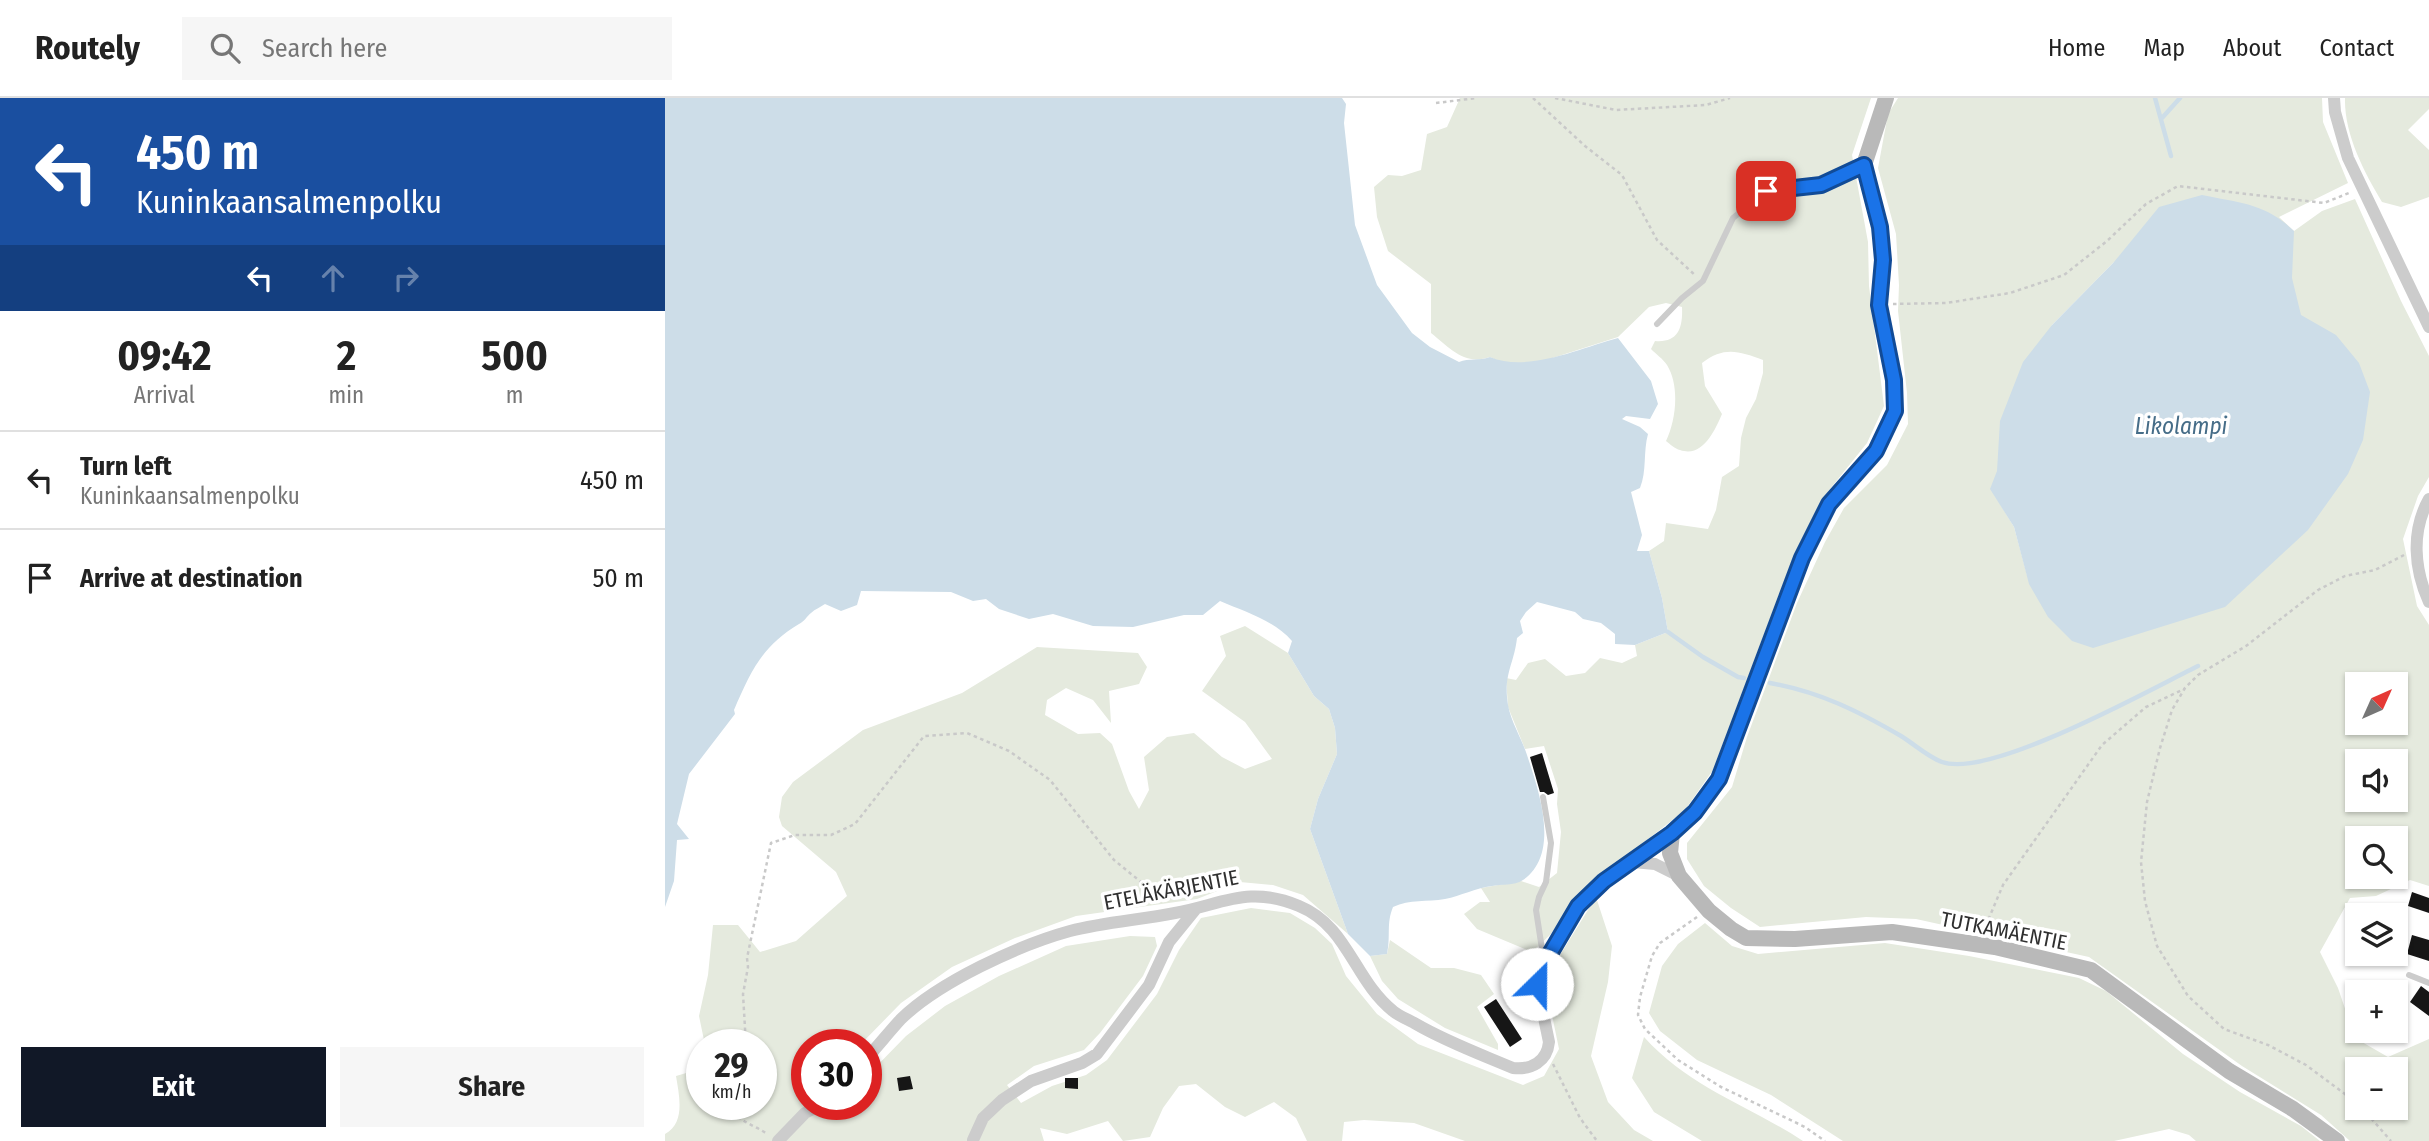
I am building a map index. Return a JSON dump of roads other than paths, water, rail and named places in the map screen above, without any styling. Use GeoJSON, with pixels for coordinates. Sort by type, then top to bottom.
{"type":"FeatureCollection","features":[{"type":"Feature","properties":{"kind":"street"},"geometry":{"type":"LineString","coordinates":[[1544,964],[1578,906],[1604,881],[1672,833],[1695,812],[1719,779],[1802,558],[1829,504],[1876,451],[1895,411],[1894,380],[1879,305],[1883,260],[1881,238],[1864,165],[1886,98]]}},
{"type":"Feature","properties":{"kind":"street"},"geometry":{"type":"LineString","coordinates":[[2334,98],[2335,112],[2348,158],[2429,327]]}},
{"type":"Feature","properties":{"kind":"street"},"geometry":{"type":"LineString","coordinates":[[2429,499],[2418,530],[2416,545],[2419,573],[2429,602]]}},
{"type":"Feature","properties":{"kind":"street","name":"TUTKAMÄENTIE"},"geometry":{"type":"LineString","coordinates":[[1672,833],[1670,853],[1679,876],[1706,907],[1731,929],[1747,938],[1795,939],[1892,932],[1977,944],[2091,970],[2228,1071],[2293,1109],[2337,1141]]}},
{"type":"Feature","properties":{"kind":"street"},"geometry":{"type":"LineString","coordinates":[[1633,862],[1655,864],[1679,876]]}},
{"type":"Feature","properties":{"kind":"street","name":"ETELÄKÄRJENTIE"},"geometry":{"type":"LineString","coordinates":[[882,1041],[921,1003],[968,973],[1004,956],[1068,932],[1110,922],[1195,909],[1233,897],[1274,897],[1300,906],[1331,926],[1362,975],[1393,1012],[1447,1042],[1513,1068],[1535,1066],[1548,1051],[1548,1031],[1539,1004],[1537,984],[1544,964]]}},
{"type":"Feature","properties":{"kind":"street"},"geometry":{"type":"LineString","coordinates":[[973,1140],[983,1118],[1002,1100],[1031,1081],[1082,1063],[1097,1054],[1149,985],[1170,942],[1195,909]]}},
{"type":"Feature","properties":{"kind":"street"},"geometry":{"type":"LineString","coordinates":[[776,1141],[798,1120]]}},
{"type":"Feature","properties":{"kind":"lane"},"geometry":{"type":"LineString","coordinates":[[1657,324],[1703,281],[1733,218],[1766,191],[1821,185],[1864,165]]}},
{"type":"Feature","properties":{"kind":"lane"},"geometry":{"type":"LineString","coordinates":[[1543,797],[1551,843],[1546,882],[1537,910],[1544,964]]}},
{"type":"Feature","properties":{"kind":"lane"},"geometry":{"type":"LineString","coordinates":[[2409,975],[2429,983]]}},
{"type":"Feature","properties":{"kind":"water"},"geometry":{"type":"Polygon","coordinates":[[[665,98],[1342,98],[1346,104],[1344,123],[1355,225],[1377,285],[1412,333],[1430,347],[1459,362],[1490,357],[1505,361],[1537,361],[1618,338],[1651,381],[1658,404],[1650,419],[1626,416],[1622,419],[1648,434],[1642,482],[1640,488],[1631,492],[1642,535],[1637,551],[1649,551],[1668,632],[1635,645],[1615,644],[1615,634],[1601,623],[1583,619],[1575,612],[1537,602],[1520,621],[1523,633],[1517,638],[1507,694],[1509,711],[1537,786],[1544,821],[1541,855],[1535,869],[1516,883],[1486,887],[1445,899],[1393,907],[1387,954],[1370,956],[1348,934],[1310,829],[1318,799],[1337,754],[1335,728],[1329,709],[1314,696],[1288,653],[1292,641],[1277,627],[1220,601],[1203,615],[1184,615],[1133,627],[1093,626],[1053,614],[1029,619],[999,609],[986,599],[973,601],[951,592],[861,591],[857,605],[841,611],[825,604],[813,612],[776,641],[752,671],[734,710],[735,714],[689,774],[677,824],[689,839],[677,840],[674,881],[665,907],[665,98]]]}},
{"type":"Feature","properties":{"kind":"water","name":"Likolampi"},"geometry":{"type":"Polygon","coordinates":[[[2202,195],[2262,209],[2294,231],[2292,278],[2301,315],[2336,335],[2359,363],[2370,392],[2363,440],[2348,474],[2308,530],[2225,607],[2093,648],[2072,641],[2048,617],[2029,584],[2014,527],[1990,489],[1997,471],[2000,421],[2023,362],[2052,325],[2114,262],[2159,207],[2202,195]]]}},
{"type":"Feature","properties":{"kind":"waterway"},"geometry":{"type":"LineString","coordinates":[[2155,98],[2171,156]]}},
{"type":"Feature","properties":{"kind":"waterway"},"geometry":{"type":"LineString","coordinates":[[2162,118],[2180,98]]}},
{"type":"Feature","properties":{"kind":"waterway"},"geometry":{"type":"LineString","coordinates":[[1668,632],[1703,657],[1744,678]]}},
{"type":"Feature","properties":{"kind":"waterway"},"geometry":{"type":"LineString","coordinates":[[1770,683],[1806,692],[1869,718],[1937,760],[1965,764],[1995,758],[2070,729],[2198,666]]}}]}
